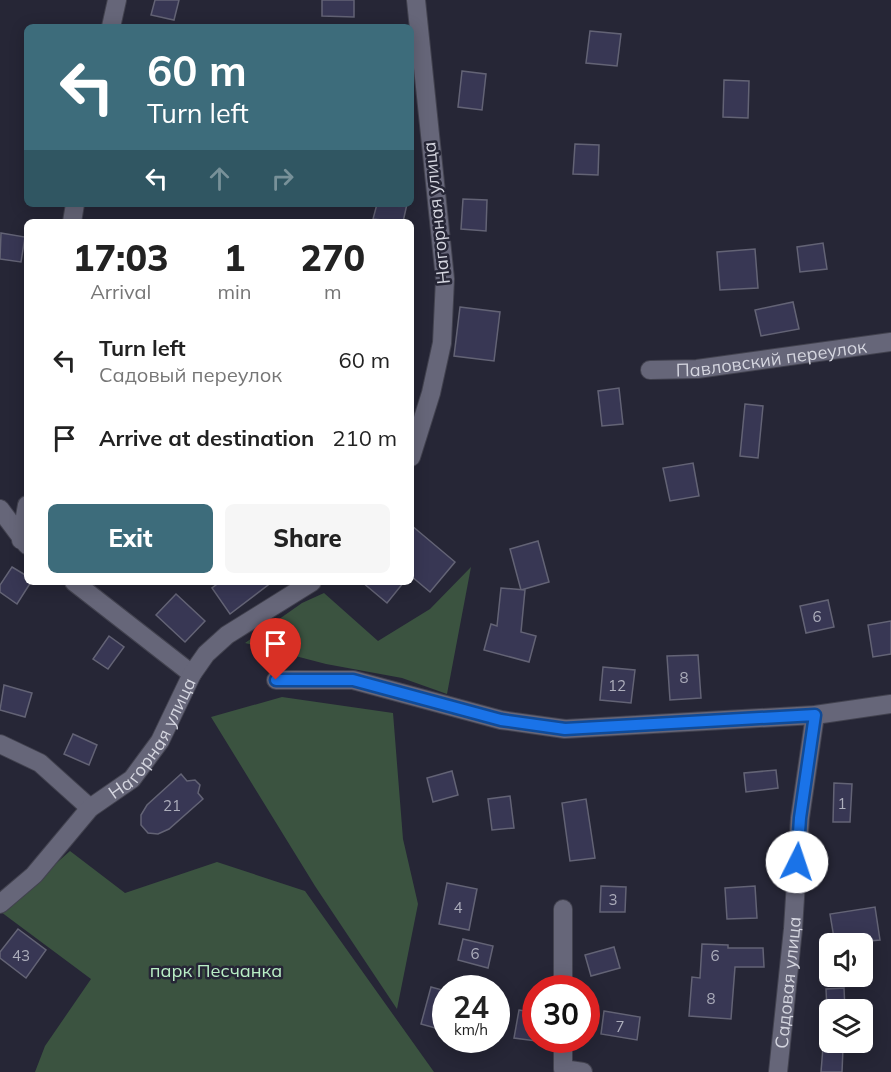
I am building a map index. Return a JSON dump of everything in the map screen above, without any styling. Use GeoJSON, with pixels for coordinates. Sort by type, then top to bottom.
{"type":"FeatureCollection","features":[{"type":"Feature","properties":{"kind":"street"},"geometry":{"type":"LineString","coordinates":[[112,24],[117,0]]}},
{"type":"Feature","properties":{"kind":"street","name":"Нагорная улица"},"geometry":{"type":"LineString","coordinates":[[414,447],[431,393],[442,343],[445,279],[416,0]]}},
{"type":"Feature","properties":{"kind":"street","name":"Павловский переулок"},"geometry":{"type":"LineString","coordinates":[[650,370],[697,369],[891,342]]}},
{"type":"Feature","properties":{"kind":"street"},"geometry":{"type":"LineString","coordinates":[[0,509],[24,542]]}},
{"type":"Feature","properties":{"kind":"street"},"geometry":{"type":"LineString","coordinates":[[78,585],[192,674]]}},
{"type":"Feature","properties":{"kind":"street","name":"Нагорная улица"},"geometry":{"type":"LineString","coordinates":[[0,904],[34,874],[90,808],[132,779],[160,741],[192,674],[206,654],[227,634],[307,585]]}},
{"type":"Feature","properties":{"kind":"street"},"geometry":{"type":"LineString","coordinates":[[276,680],[353,680],[501,720],[565,729],[815,715],[891,704]]}},
{"type":"Feature","properties":{"kind":"street","name":"Садовая улица"},"geometry":{"type":"LineString","coordinates":[[778,1072],[793,929],[800,818],[815,715]]}},
{"type":"Feature","properties":{"kind":"street"},"geometry":{"type":"LineString","coordinates":[[0,744],[40,763],[90,808]]}},
{"type":"Feature","properties":{"kind":"street"},"geometry":{"type":"LineString","coordinates":[[563,909],[563,975]]}},
{"type":"Feature","properties":{"kind":"street"},"geometry":{"type":"LineString","coordinates":[[563,1053],[563,1069],[583,1072]]}},
{"type":"Feature","properties":{"kind":"green space"},"geometry":{"type":"Polygon","coordinates":[[[471,567],[447,694],[402,678],[326,664],[245,643],[302,603],[324,593],[378,641],[430,609],[471,567]]]}},
{"type":"Feature","properties":{"kind":"green space"},"geometry":{"type":"Polygon","coordinates":[[[282,697],[393,713],[403,839],[418,904],[397,1009],[315,886],[211,717],[282,697]]]}},
{"type":"Feature","properties":{"kind":"green space","name":"парк Песчанка"},"geometry":{"type":"Polygon","coordinates":[[[70,851],[125,893],[217,862],[305,891],[434,1072],[35,1072],[45,1046],[91,979],[1,912],[70,851]]]}},
{"type":"Feature","properties":{"kind":"building"},"geometry":{"type":"Polygon","coordinates":[[[155,0],[179,0],[174,20],[151,15],[155,0]]]}},
{"type":"Feature","properties":{"kind":"building"},"geometry":{"type":"Polygon","coordinates":[[[322,0],[354,0],[354,17],[322,16],[322,0]]]}},
{"type":"Feature","properties":{"kind":"building"},"geometry":{"type":"Polygon","coordinates":[[[590,31],[621,34],[617,66],[586,63],[590,31]]]}},
{"type":"Feature","properties":{"kind":"building"},"geometry":{"type":"Polygon","coordinates":[[[462,71],[486,74],[482,110],[458,107],[462,71]]]}},
{"type":"Feature","properties":{"kind":"building"},"geometry":{"type":"Polygon","coordinates":[[[724,80],[749,81],[748,118],[723,117],[724,80]]]}},
{"type":"Feature","properties":{"kind":"building"},"geometry":{"type":"Polygon","coordinates":[[[575,144],[599,145],[598,175],[573,174],[575,144]]]}},
{"type":"Feature","properties":{"kind":"building"},"geometry":{"type":"Polygon","coordinates":[[[463,199],[487,200],[486,231],[461,229],[463,199]]]}},
{"type":"Feature","properties":{"kind":"building"},"geometry":{"type":"Polygon","coordinates":[[[376,207],[406,207],[404,219],[373,219],[376,207]]]}},
{"type":"Feature","properties":{"kind":"building"},"geometry":{"type":"Polygon","coordinates":[[[1,233],[24,237],[21,262],[0,259],[1,233]]]}},
{"type":"Feature","properties":{"kind":"building"},"geometry":{"type":"Polygon","coordinates":[[[823,243],[827,269],[800,272],[797,247],[823,243]]]}},
{"type":"Feature","properties":{"kind":"building"},"geometry":{"type":"Polygon","coordinates":[[[755,249],[758,288],[720,290],[717,252],[755,249]]]}},
{"type":"Feature","properties":{"kind":"building"},"geometry":{"type":"Polygon","coordinates":[[[793,302],[799,329],[761,336],[755,310],[793,302]]]}},
{"type":"Feature","properties":{"kind":"building"},"geometry":{"type":"Polygon","coordinates":[[[460,307],[500,312],[494,361],[454,356],[460,307]]]}},
{"type":"Feature","properties":{"kind":"building"},"geometry":{"type":"Polygon","coordinates":[[[619,388],[623,424],[602,426],[598,391],[619,388]]]}},
{"type":"Feature","properties":{"kind":"building"},"geometry":{"type":"Polygon","coordinates":[[[745,404],[763,406],[758,458],[740,456],[745,404]]]}},
{"type":"Feature","properties":{"kind":"building"},"geometry":{"type":"Polygon","coordinates":[[[693,463],[699,496],[670,501],[663,468],[693,463]]]}},
{"type":"Feature","properties":{"kind":"building"},"geometry":{"type":"Polygon","coordinates":[[[414,528],[455,562],[430,592],[414,579],[414,528]]]}},
{"type":"Feature","properties":{"kind":"building"},"geometry":{"type":"Polygon","coordinates":[[[538,541],[549,582],[521,590],[510,549],[538,541]]]}},
{"type":"Feature","properties":{"kind":"building"},"geometry":{"type":"Polygon","coordinates":[[[12,567],[24,574],[24,585],[29,585],[17,604],[0,592],[0,585],[12,567]]]}},
{"type":"Feature","properties":{"kind":"building"},"geometry":{"type":"Polygon","coordinates":[[[216,585],[268,585],[230,614],[212,588],[216,585]]]}},
{"type":"Feature","properties":{"kind":"building"},"geometry":{"type":"Polygon","coordinates":[[[366,585],[402,585],[387,603],[366,585]]]}},
{"type":"Feature","properties":{"kind":"building"},"geometry":{"type":"Polygon","coordinates":[[[501,588],[525,590],[521,632],[536,636],[529,662],[484,650],[491,624],[497,626],[501,588]]]}},
{"type":"Feature","properties":{"kind":"building"},"geometry":{"type":"Polygon","coordinates":[[[176,594],[205,621],[185,642],[156,615],[176,594]]]}},
{"type":"Feature","properties":{"kind":"building"},"geometry":{"type":"Polygon","coordinates":[[[828,600],[834,627],[806,633],[800,606],[828,600]]]}},
{"type":"Feature","properties":{"kind":"building"},"geometry":{"type":"Polygon","coordinates":[[[891,621],[891,654],[873,657],[868,625],[891,621]]]}},
{"type":"Feature","properties":{"kind":"building"},"geometry":{"type":"Polygon","coordinates":[[[109,636],[124,647],[108,669],[93,659],[109,636]]]}},
{"type":"Feature","properties":{"kind":"building"},"geometry":{"type":"Polygon","coordinates":[[[698,655],[701,698],[670,700],[667,656],[698,655]]]}},
{"type":"Feature","properties":{"kind":"building"},"geometry":{"type":"Polygon","coordinates":[[[603,667],[635,670],[631,703],[600,700],[603,667]]]}},
{"type":"Feature","properties":{"kind":"building"},"geometry":{"type":"Polygon","coordinates":[[[4,685],[32,693],[25,717],[0,710],[4,685]]]}},
{"type":"Feature","properties":{"kind":"building"},"geometry":{"type":"Polygon","coordinates":[[[73,734],[97,745],[89,765],[64,754],[73,734]]]}},
{"type":"Feature","properties":{"kind":"building"},"geometry":{"type":"Polygon","coordinates":[[[776,770],[778,788],[746,792],[744,773],[776,770]]]}},
{"type":"Feature","properties":{"kind":"building"},"geometry":{"type":"Polygon","coordinates":[[[452,771],[458,795],[433,802],[427,778],[452,771]]]}},
{"type":"Feature","properties":{"kind":"building"},"geometry":{"type":"Polygon","coordinates":[[[181,774],[187,781],[195,780],[200,785],[198,793],[203,799],[169,829],[158,834],[148,833],[141,825],[141,815],[147,805],[181,774]]]}},
{"type":"Feature","properties":{"kind":"building"},"geometry":{"type":"Polygon","coordinates":[[[834,783],[852,784],[850,822],[833,822],[834,783]]]}},
{"type":"Feature","properties":{"kind":"building"},"geometry":{"type":"Polygon","coordinates":[[[510,796],[514,828],[492,830],[488,799],[510,796]]]}},
{"type":"Feature","properties":{"kind":"building"},"geometry":{"type":"Polygon","coordinates":[[[586,799],[595,858],[570,861],[562,803],[586,799]]]}},
{"type":"Feature","properties":{"kind":"building"},"geometry":{"type":"Polygon","coordinates":[[[447,883],[477,889],[469,930],[439,924],[447,883]]]}},
{"type":"Feature","properties":{"kind":"building"},"geometry":{"type":"Polygon","coordinates":[[[601,886],[626,887],[625,912],[600,912],[601,886]]]}},
{"type":"Feature","properties":{"kind":"building"},"geometry":{"type":"Polygon","coordinates":[[[755,886],[757,918],[727,919],[725,888],[755,886]]]}},
{"type":"Feature","properties":{"kind":"building"},"geometry":{"type":"Polygon","coordinates":[[[875,907],[880,940],[873,941],[873,933],[833,933],[830,914],[875,907]]]}},
{"type":"Feature","properties":{"kind":"building"},"geometry":{"type":"Polygon","coordinates":[[[18,929],[46,950],[26,978],[0,958],[0,952],[18,929]]]}},
{"type":"Feature","properties":{"kind":"building"},"geometry":{"type":"Polygon","coordinates":[[[463,939],[493,946],[488,968],[458,960],[463,939]]]}},
{"type":"Feature","properties":{"kind":"building"},"geometry":{"type":"Polygon","coordinates":[[[702,944],[728,945],[728,948],[763,948],[764,967],[735,967],[731,1019],[689,1016],[692,977],[700,978],[702,944]]]}},
{"type":"Feature","properties":{"kind":"building"},"geometry":{"type":"Polygon","coordinates":[[[614,947],[620,968],[591,975],[585,955],[614,947]]]}},
{"type":"Feature","properties":{"kind":"building"},"geometry":{"type":"Polygon","coordinates":[[[431,987],[432,987],[432,1027],[421,1024],[431,987]]]}},
{"type":"Feature","properties":{"kind":"building"},"geometry":{"type":"Polygon","coordinates":[[[844,988],[844,999],[826,999],[826,989],[844,988]]]}},
{"type":"Feature","properties":{"kind":"building"},"geometry":{"type":"Polygon","coordinates":[[[519,1010],[522,1011],[522,1039],[514,1038],[519,1010]]]}},
{"type":"Feature","properties":{"kind":"building"},"geometry":{"type":"Polygon","coordinates":[[[604,1011],[640,1017],[637,1040],[601,1034],[604,1011]]]}},
{"type":"Feature","properties":{"kind":"building"},"geometry":{"type":"Polygon","coordinates":[[[823,1053],[843,1053],[842,1072],[821,1072],[823,1053]]]}},
{"type":"Feature","properties":{"kind":"route"},"geometry":{"type":"LineString","coordinates":[[276,680],[353,680],[501,720],[565,729],[815,715],[800,818],[797,862]]}}]}
